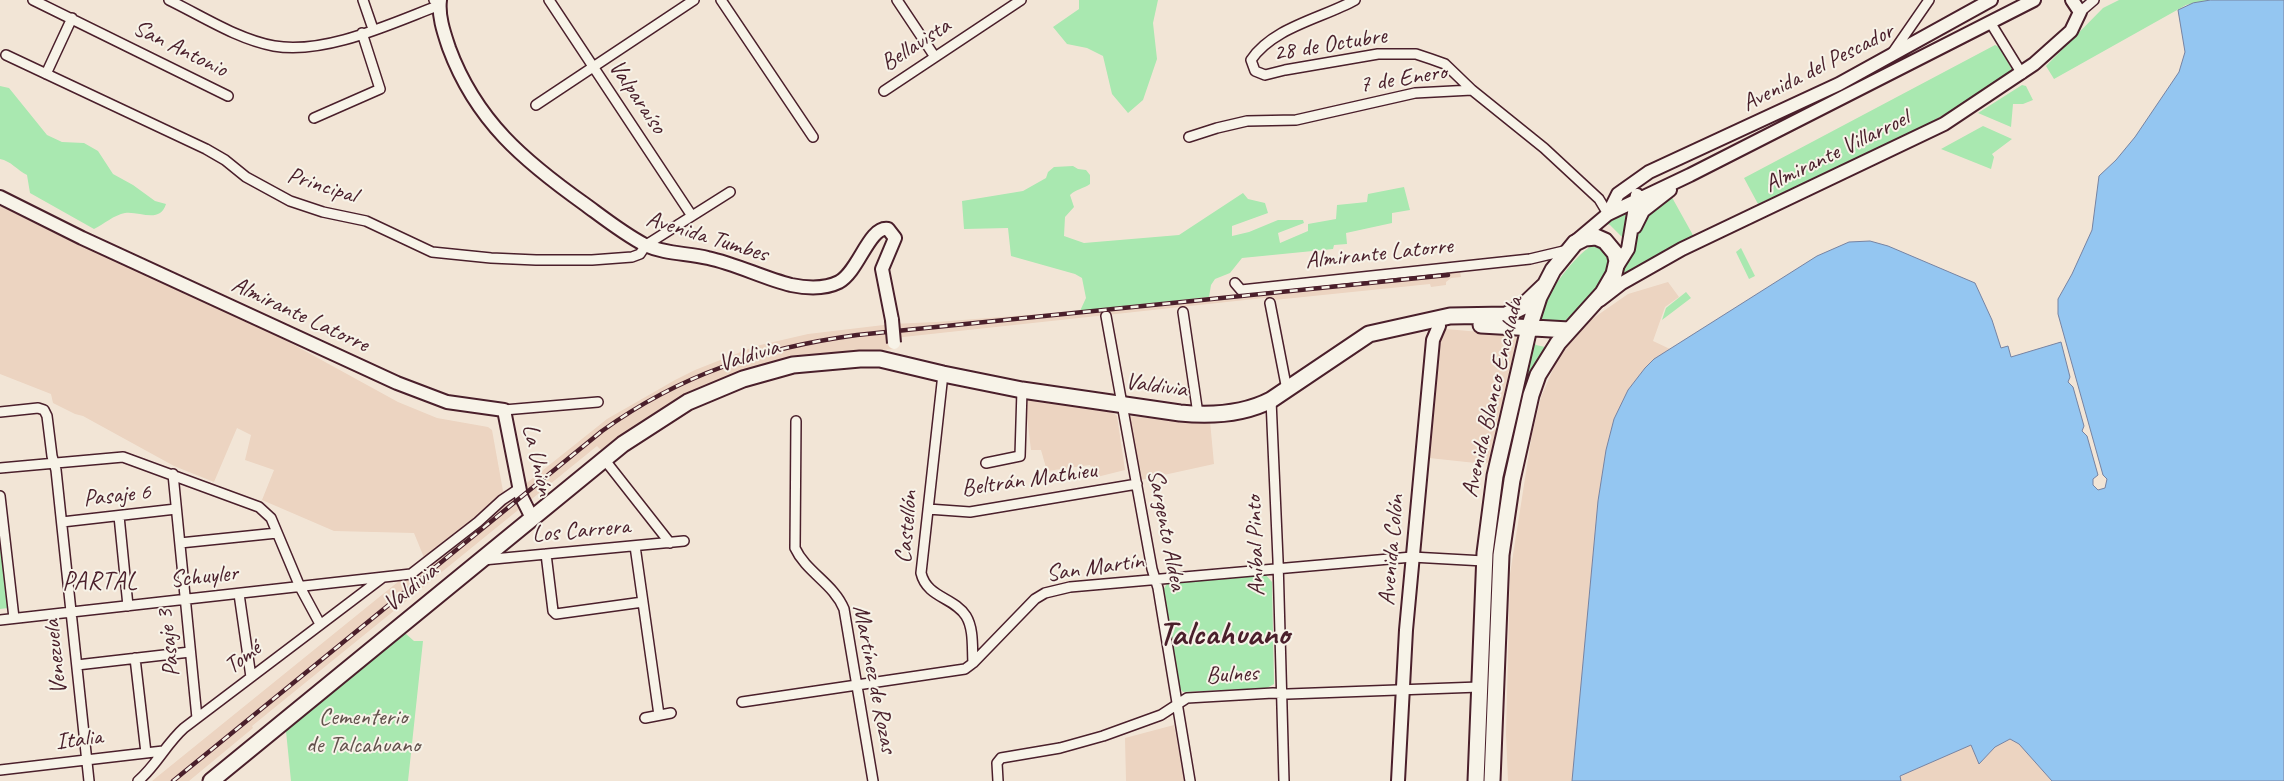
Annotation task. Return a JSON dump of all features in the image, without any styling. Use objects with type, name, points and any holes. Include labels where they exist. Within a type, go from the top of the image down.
[{"type":"main road","name":"Avenida del Pescador","points":[[1662,168],[1839,84],[1991,0]]},
{"type":"main road","points":[[1635,201],[1690,175],[2034,0]]},
{"type":"main road","points":[[2072,0],[2080,12]]},
{"type":"main road","name":"Avenida Tumbes","points":[[438,2],[442,24],[454,62],[467,89],[488,121],[521,154],[561,187],[646,245],[665,251],[708,258],[791,285],[818,287],[834,284],[848,275],[858,263],[873,235],[885,229],[891,232],[895,238],[882,269],[892,320],[895,363]]},
{"type":"main road","name":"Almirante Villarroel","points":[[1592,306],[1622,283],[1682,249],[1944,124],[2022,74],[2071,31],[2080,12]]},
{"type":"main road","points":[[1635,201],[1643,184],[1662,168]]},
{"type":"main road","points":[[1608,214],[1613,202],[1626,187],[1649,172],[1662,168]]},
{"type":"main road","points":[[1628,249],[1643,212],[1690,175]]},
{"type":"main road","name":"Almirante Latorre","points":[[0,196],[82,238],[397,383],[447,402],[504,410]]},
{"type":"main road","name":"Avenida Blanco Encalada","points":[[1476,781],[1484,561],[1495,476],[1529,328],[1544,286],[1571,246],[1608,214],[1635,201]]},
{"type":"main road","name":"Avenida Blanco Encalada","points":[[1492,781],[1500,574],[1504,524],[1519,444],[1531,395],[1543,365],[1569,330],[1608,286],[1616,268],[1628,249],[1635,201]]},
{"type":"main road","points":[[1571,246],[1591,237],[1605,241],[1616,257],[1616,268]]},
{"type":"main road","name":"Valdivia","points":[[211,781],[636,434],[688,402],[755,375],[792,365],[875,358],[1022,390],[1122,404],[1198,414],[1247,409],[1271,400],[1362,338],[1377,331],[1506,315],[1522,307],[1544,286]]},
{"type":"main road","name":"Valdivia","points":[[1442,322],[1569,330]]},
{"type":"main road","name":"Avenida Colón","points":[[1398,781],[1402,689],[1412,557],[1432,345],[1442,322]]},
{"type":"main road","name":"La Unión","points":[[504,410],[520,488],[526,509],[532,518]]},
{"type":"main road","points":[[1484,561],[1500,574]]},
{"type":"main road","points":[[1479,687],[1489,684],[1496,678]]},
{"type":"street","name":"San Antonio","points":[[33,0],[228,96]]},
{"type":"street","points":[[169,0],[239,34],[274,46],[315,46],[373,30],[438,2]]},
{"type":"street","points":[[363,0],[373,30]]},
{"type":"street","name":"Valparaíso","points":[[549,0],[692,216]]},
{"type":"street","points":[[536,105],[694,0]]},
{"type":"street","points":[[721,0],[813,137]]},
{"type":"street","points":[[897,0],[934,57]]},
{"type":"street","name":"Bellavista","points":[[884,91],[1021,0]]},
{"type":"street","name":"28 de Octubre","points":[[1355,0],[1304,22],[1257,51],[1251,60],[1255,71],[1265,76],[1285,70],[1378,54],[1416,54],[1445,64],[1472,90]]},
{"type":"street","points":[[1890,57],[1929,0]]},
{"type":"street","points":[[2080,12],[2094,0]]},
{"type":"street","points":[[46,74],[72,18]]},
{"type":"street","points":[[1990,22],[2022,74]]},
{"type":"street","points":[[314,118],[380,89],[362,33]]},
{"type":"street","name":"Principal","points":[[6,55],[212,152],[246,176],[290,201],[323,212],[366,221],[432,252],[491,258],[592,260],[632,257],[640,254],[646,245]]},
{"type":"street","name":"7 de Enero","points":[[1189,137],[1247,121],[1296,120],[1415,93],[1472,90],[1544,148],[1599,199],[1608,214]]},
{"type":"street","points":[[646,245],[730,192]]},
{"type":"street","name":"Almirante Latorre","points":[[1235,283],[1241,290],[1530,258],[1571,246]]},
{"type":"street","name":"Almirante Latorre","points":[[1530,258],[1556,266]]},
{"type":"street","points":[[1270,303],[1287,390]]},
{"type":"street","points":[[1183,312],[1198,414]]},
{"type":"street","name":"Sargento Aldea","points":[[1106,316],[1156,579],[1190,781]]},
{"type":"street","name":"Castellón","points":[[943,374],[921,569],[922,577],[930,590],[958,608],[966,617],[970,626],[973,663]]},
{"type":"street","points":[[986,463],[1020,456],[1022,390]]},
{"type":"street","name":"Aníbal Pinto","points":[[1271,400],[1284,781]]},
{"type":"street","name":"Almirante Latorre","points":[[504,410],[598,402]]},
{"type":"street","name":"Venezuela","points":[[0,412],[38,408],[44,410],[47,416],[62,522],[89,781]]},
{"type":"street","name":"Martínez de Rozas","points":[[796,421],[795,548],[800,557],[841,602],[858,685],[873,781]]},
{"type":"street","points":[[0,468],[123,457],[263,509],[271,518],[300,587],[320,624]]},
{"type":"street","points":[[604,459],[670,543]]},
{"type":"street","name":"Pasaje 3","points":[[173,474],[197,718]]},
{"type":"street","name":"Beltrán Mathieu","points":[[928,509],[970,512],[1137,484]]},
{"type":"street","name":"Schuyler","points":[[0,620],[411,574],[478,522],[502,500],[520,488]]},
{"type":"street","points":[[0,496],[14,618]]},
{"type":"street","name":"Pasaje 6","points":[[62,522],[176,509]]},
{"type":"street","points":[[118,516],[128,606]]},
{"type":"street","points":[[180,543],[277,533]]},
{"type":"street","name":"Los Carrera","points":[[481,560],[684,542]]},
{"type":"street","points":[[636,546],[659,715]]},
{"type":"street","points":[[546,554],[556,614],[643,602]]},
{"type":"street","name":"San Martín","points":[[742,702],[962,669],[973,663],[1040,595],[1078,586],[1412,557],[1484,561]]},
{"type":"street","name":"Tomé","points":[[138,781],[146,774],[176,735],[382,577]]},
{"type":"street","points":[[239,594],[251,677]]},
{"type":"street","points":[[77,665],[190,652]]},
{"type":"street","points":[[135,658],[146,753]]},
{"type":"street","name":"Bulnes","points":[[998,781],[999,760],[1004,757],[1060,748],[1095,739],[1161,715],[1187,698],[1479,687]]},
{"type":"street","points":[[645,718],[671,713]]},
{"type":"street","name":"Italia","points":[[0,770],[163,751]]},
{"type":"shaded area","points":[[0,198],[234,312],[398,402],[437,418],[488,427],[492,430],[503,491],[523,486],[607,419],[675,380],[756,346],[808,334],[892,324],[1080,311],[1460,270],[1461,277],[1451,278],[1446,282],[1446,285],[1431,287],[1430,284],[1274,300],[1273,297],[894,338],[894,349],[825,355],[825,353],[820,353],[820,356],[797,358],[751,369],[673,403],[644,421],[603,452],[597,446],[252,726],[253,728],[189,781],[152,781],[425,560],[414,533],[334,531],[262,500],[274,470],[245,460],[251,435],[237,428],[214,482],[174,466],[83,416],[53,403],[51,394],[0,374]]},
{"type":"shaded area","points":[[1668,282],[1679,297],[1665,307],[1653,341],[1670,349],[1645,368],[1628,390],[1614,419],[1606,450],[1598,501],[1572,781],[1508,781],[1506,734],[1510,574],[1532,434],[1541,397],[1557,360],[1572,339],[1592,319],[1628,294]]},
{"type":"shaded area","points":[[1446,329],[1514,335],[1518,339],[1491,461],[1485,464],[1429,458],[1441,334]]},
{"type":"shaded area","points":[[1029,398],[1112,412],[1117,416],[1125,470],[1097,477],[1090,465],[1047,471],[1041,450],[1031,450],[1025,401]]},
{"type":"shaded area","points":[[1129,416],[1190,422],[1210,421],[1214,464],[1141,480]]},
{"type":"shaded area","points":[[1174,725],[1185,781],[1126,781],[1125,738]]},
{"type":"shaded area","points":[[2010,739],[2019,744],[2052,781],[1901,781],[1899,776],[1971,745],[1979,763],[1995,747]]},
{"type":"green space","points":[[1079,0],[1158,0],[1153,23],[1157,59],[1143,100],[1128,113],[1112,94],[1103,56],[1087,48],[1067,44],[1053,27],[1079,9]]},
{"type":"green space","points":[[2119,0],[2211,0],[2186,5],[2054,79],[2046,66],[2103,8]]},
{"type":"green space","points":[[1995,45],[1999,47],[2013,71],[1952,110],[1889,144],[1758,204],[1744,178]]},
{"type":"green space","points":[[2022,85],[2026,86],[2033,100],[2023,104],[2013,104],[2011,127],[1978,113]]},
{"type":"green space","points":[[0,86],[9,88],[47,135],[62,142],[84,143],[98,151],[113,174],[133,185],[155,201],[166,204],[163,210],[159,214],[154,215],[121,214],[94,229],[30,193],[27,175],[0,159]]},
{"type":"green space","points":[[1983,126],[2012,139],[1992,154],[1994,157],[1991,169],[1941,149]]},
{"type":"green space","points":[[1073,166],[1086,170],[1090,175],[1090,184],[1070,195],[1074,207],[1065,217],[1064,236],[1084,243],[1179,235],[1243,193],[1248,199],[1265,203],[1268,213],[1232,226],[1232,236],[1249,232],[1278,220],[1303,220],[1304,223],[1278,233],[1280,243],[1308,231],[1308,224],[1336,219],[1337,205],[1367,202],[1368,194],[1404,187],[1410,210],[1392,213],[1392,223],[1346,233],[1347,244],[1334,245],[1333,249],[1242,258],[1230,273],[1215,279],[1211,285],[1209,297],[1080,311],[1086,298],[1082,278],[1075,274],[1011,256],[1008,228],[964,229],[962,201],[1023,191],[1046,178],[1048,172],[1054,167]]},
{"type":"green space","points":[[1669,192],[1694,237],[1668,249],[1620,276],[1640,224]]},
{"type":"green space","points":[[1625,211],[1628,219],[1623,238],[1610,225],[1603,222]]},
{"type":"green space","points":[[1596,244],[1603,245],[1613,262],[1598,288],[1562,324],[1541,322],[1541,314],[1545,303],[1560,278],[1580,255]]},
{"type":"green space","points":[[1741,248],[1755,276],[1749,279],[1736,252]]},
{"type":"green space","points":[[1686,292],[1691,298],[1662,320],[1666,308]]},
{"type":"green space","points":[[1533,340],[1536,345],[1545,347],[1524,390],[1521,390]]},
{"type":"green space","points":[[0,545],[8,608],[0,609]]},
{"type":"green space","points":[[1264,573],[1272,582],[1274,684],[1267,688],[1183,692],[1178,686],[1163,590],[1168,582]]},
{"type":"green space","name":"Cementerio de Talcahuano","points":[[405,633],[414,641],[423,641],[408,781],[291,781],[286,731]]},
{"type":"water","points":[[2211,0],[2284,0],[2284,781],[2052,781],[2019,744],[2010,739],[1995,747],[1979,764],[1971,745],[1900,776],[1901,781],[1572,781],[1598,501],[1606,450],[1614,419],[1628,390],[1654,359],[1817,256],[1849,242],[1870,241],[1888,246],[1975,283],[1992,320],[2001,348],[2008,346],[2011,357],[2061,342],[2070,377],[2068,382],[2073,387],[2084,426],[2082,431],[2087,436],[2098,475],[2093,479],[2093,485],[2098,490],[2105,488],[2107,479],[2103,475],[2058,314],[2058,299],[2072,274],[2092,230],[2099,176],[2116,160],[2135,137],[2179,72],[2185,52],[2178,10],[2193,3]]},
{"type":"railway","points":[[173,781],[602,431],[662,394],[724,366],[788,347],[857,335],[1448,275]]},
{"type":"district","name":"PARTAL","points":[[100,582]]},
{"type":"district","name":"Talcahuano","points":[[1224,635]]}]
